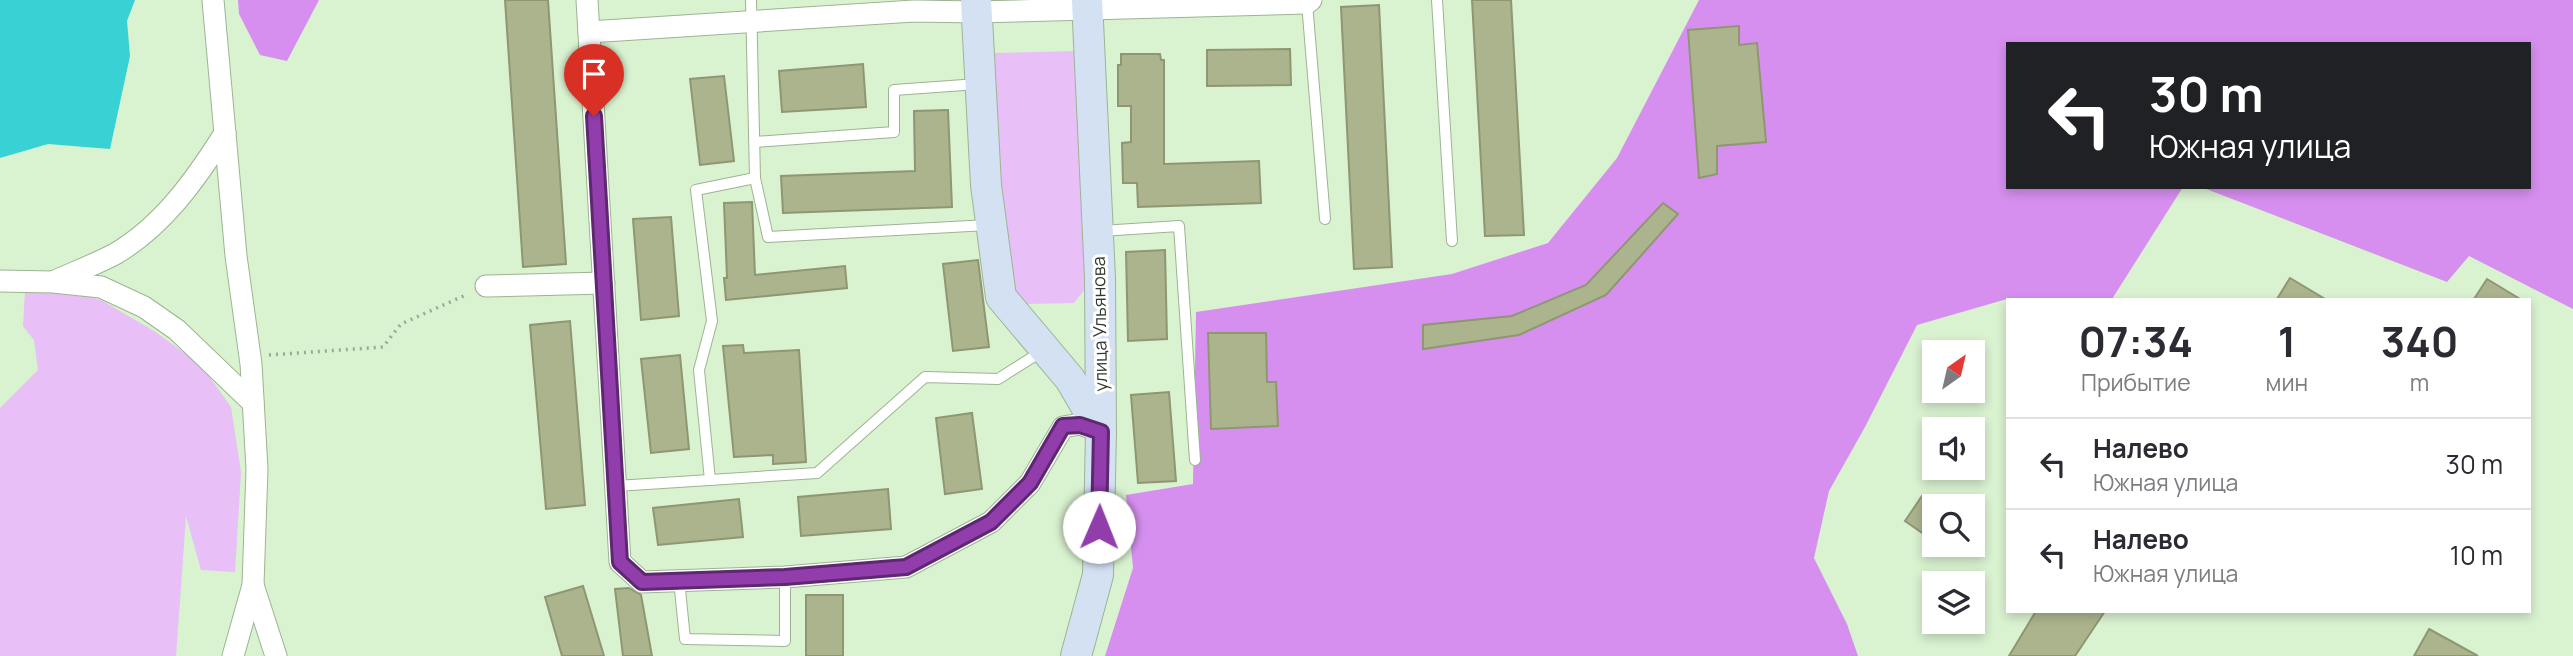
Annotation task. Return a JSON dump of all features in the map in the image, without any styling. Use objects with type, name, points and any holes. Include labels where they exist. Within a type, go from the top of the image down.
[{"type":"street","points":[[213,0],[236,256],[249,356],[257,469],[253,584],[233,656]]},
{"type":"street","points":[[587,0],[620,562],[642,582],[785,577],[906,567],[991,522],[1030,483],[1063,426],[1080,425],[1101,432],[1098,575],[1076,656]]},
{"type":"street","points":[[589,32],[976,6],[1309,1]]},
{"type":"street","name":"улица Ульянова","points":[[1087,4],[1098,231],[1101,432]]},
{"type":"street","name":"улица Ульянова","points":[[976,6],[986,185],[1001,297],[1070,379],[1101,432]]},
{"type":"street","points":[[53,282],[114,254],[140,238],[170,209],[203,168],[225,133]]},
{"type":"street","points":[[0,281],[101,286],[144,307],[177,330],[253,403]]},
{"type":"street","points":[[486,286],[604,283]]},
{"type":"street","points":[[253,584],[276,656]]},
{"type":"lane","points":[[751,0],[755,178],[768,237],[991,225]]},
{"type":"lane","points":[[1437,0],[1452,241]]},
{"type":"lane","points":[[1309,1],[1325,219]]},
{"type":"lane","points":[[755,142],[894,132],[894,90],[981,84]]},
{"type":"lane","points":[[710,480],[699,370],[712,321],[696,190],[755,178]]},
{"type":"lane","points":[[1098,231],[1179,226],[1195,460]]},
{"type":"lane","points":[[615,486],[817,473],[925,377],[998,379],[1045,349]]},
{"type":"lane","points":[[679,580],[685,639],[785,641],[785,577]]},
{"type":"path","points":[[249,356],[383,347],[401,324],[486,286]]},
{"type":"shaded area","points":[[238,0],[319,0],[287,61],[260,55],[239,14]]},
{"type":"shaded area","points":[[1699,0],[2573,0],[2573,309],[2469,256],[2447,282],[2206,189],[2531,189],[2531,42],[2006,42],[2006,189],[2182,189],[2113,298],[2006,298],[1917,325],[1829,491],[1814,558],[1847,624],[1858,656],[1105,656],[1133,568],[1126,495],[1193,484],[1196,312],[1452,274],[1548,243],[1617,158]],"holes":[[[1739,27],[1739,45],[1757,44],[1766,142],[1717,146],[1717,174],[1699,177],[1688,31]],[[1677,215],[1606,295],[1519,335],[1423,349],[1423,325],[1512,316],[1586,285]],[[1208,333],[1266,333],[1266,362],[1209,362]],[[1276,382],[1278,425],[1211,429],[1209,385]]]},
{"type":"shaded area","points":[[1077,51],[1089,284],[1074,303],[1027,304],[1007,280],[994,53]]},
{"type":"shaded area","points":[[25,292],[75,293],[101,300],[154,331],[201,365],[231,407],[241,472],[235,572],[201,570],[186,516],[176,656],[0,656],[0,408],[38,370],[34,340],[23,326]]},
{"type":"water","points":[[0,0],[135,0],[127,21],[130,56],[110,149],[48,144],[0,158]]},
{"type":"building","points":[[505,0],[548,0],[566,264],[523,267]]},
{"type":"building","points":[[1472,0],[1511,0],[1524,235],[1485,236]]},
{"type":"building","points":[[1379,5],[1392,267],[1354,269],[1341,7]]},
{"type":"building","points":[[1739,26],[1739,45],[1757,43],[1766,142],[1717,146],[1717,174],[1699,178],[1688,30]]},
{"type":"building","points":[[1290,49],[1291,85],[1207,86],[1207,50]]},
{"type":"building","points":[[1121,54],[1160,54],[1161,60],[1164,60],[1164,164],[1259,161],[1261,203],[1138,207],[1137,183],[1123,183],[1122,143],[1131,142],[1131,106],[1118,106],[1118,65],[1121,65]]},
{"type":"building","points":[[863,64],[866,107],[782,112],[779,71]]},
{"type":"building","points":[[724,76],[734,161],[700,165],[690,79]]},
{"type":"building","points":[[948,110],[952,207],[783,213],[781,176],[915,171],[914,111]]},
{"type":"building","points":[[752,202],[755,275],[845,266],[847,288],[726,300],[724,203]]},
{"type":"building","points":[[1663,203],[1678,214],[1606,295],[1519,335],[1423,349],[1423,325],[1512,316],[1586,285]]},
{"type":"building","points":[[671,217],[679,316],[641,320],[633,219]]},
{"type":"building","points":[[1165,250],[1167,339],[1128,341],[1126,252]]},
{"type":"building","points":[[978,260],[989,347],[953,351],[943,264]]},
{"type":"building","points":[[2290,278],[2323,298],[2278,298]]},
{"type":"building","points":[[2487,279],[2518,298],[2475,298]]},
{"type":"building","points":[[570,321],[585,505],[546,509],[530,325]]},
{"type":"building","points":[[1208,333],[1266,333],[1267,382],[1276,382],[1278,426],[1211,429]]},
{"type":"building","points":[[743,345],[744,353],[799,350],[806,462],[773,464],[773,455],[734,457],[723,346]]},
{"type":"building","points":[[680,355],[689,449],[651,453],[641,359]]},
{"type":"building","points":[[1169,392],[1176,481],[1138,483],[1131,395]]},
{"type":"building","points":[[972,413],[982,489],[945,494],[936,418]]},
{"type":"building","points":[[888,489],[891,529],[801,536],[798,497]]},
{"type":"building","points":[[1922,496],[1922,533],[1905,521]]},
{"type":"building","points":[[739,499],[743,537],[658,545],[653,508]]},
{"type":"building","points":[[583,586],[604,656],[562,656],[545,597]]},
{"type":"building","points":[[629,588],[641,595],[652,656],[623,656],[615,589]]},
{"type":"building","points":[[806,595],[843,595],[843,656],[806,656]]},
{"type":"building","points":[[2035,613],[2104,613],[2075,656],[2009,656]]},
{"type":"building","points":[[2429,629],[2478,656],[2414,656]]},
{"type":"route","points":[[594,116],[620,562],[642,582],[785,577],[906,567],[991,522],[1030,483],[1063,426],[1080,425],[1101,432],[1099,527]]}]
